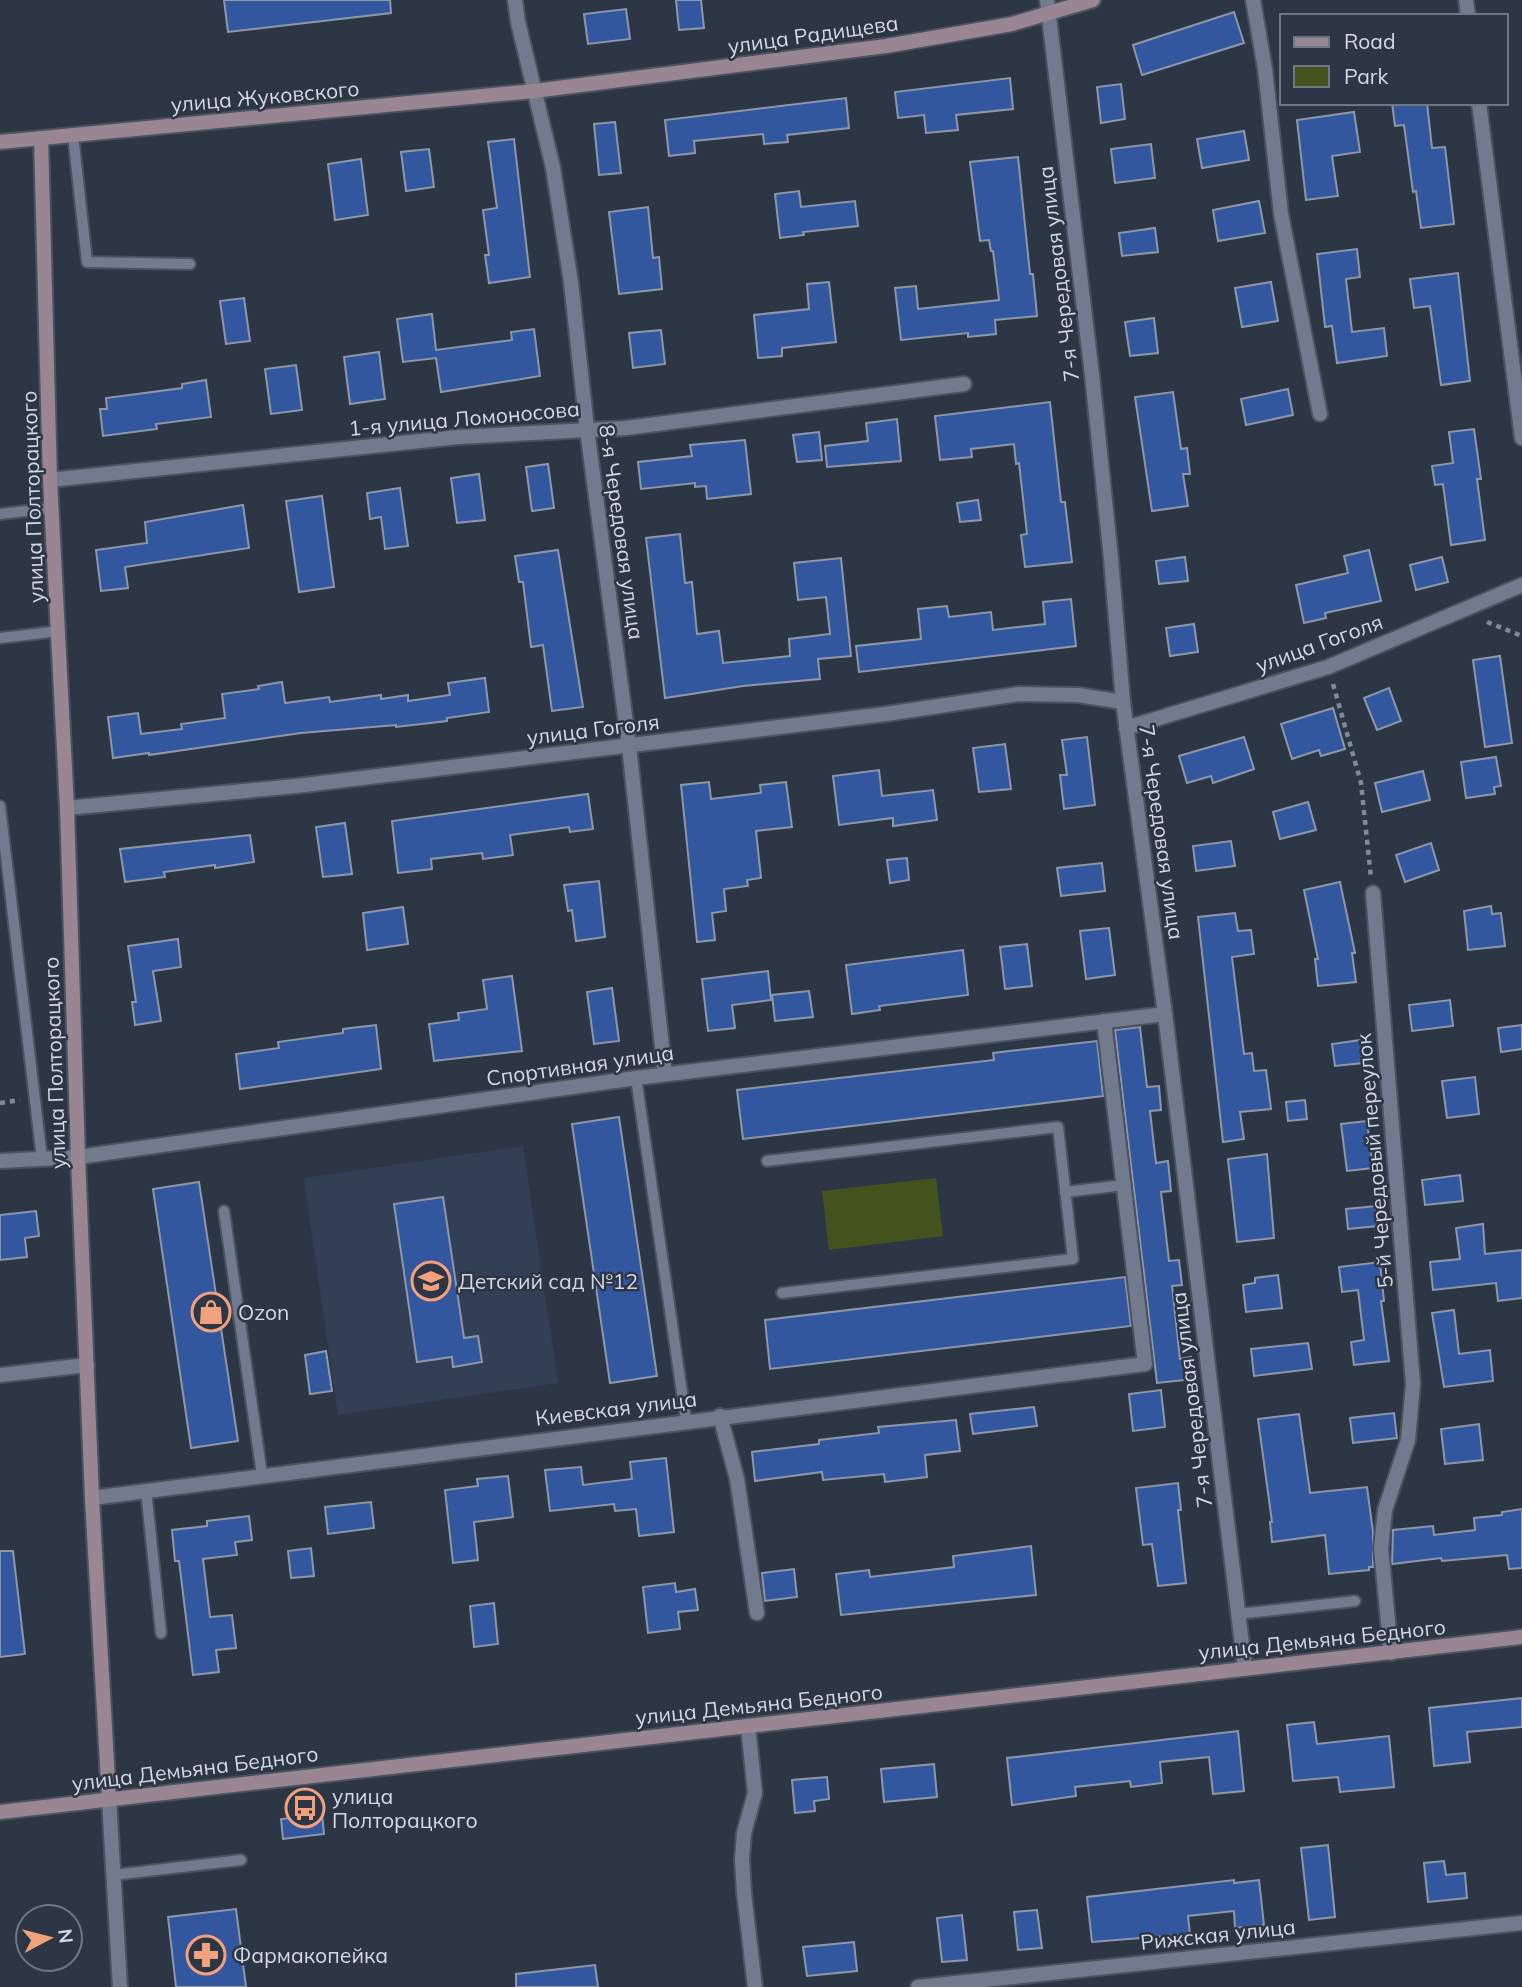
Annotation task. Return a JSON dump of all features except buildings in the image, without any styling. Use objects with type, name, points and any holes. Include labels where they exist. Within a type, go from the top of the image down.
[{"type":"street","name":"8-я Чередовая улица","points":[[514,0],[553,167],[571,282],[587,429],[629,746],[665,1074]]},
{"type":"street","name":"улица Радищева","points":[[534,91],[886,46],[1012,24],[1048,7],[1093,0]]},
{"type":"street","points":[[1253,0],[1265,69],[1281,214],[1320,414]]},
{"type":"street","name":"7-я Чередовая улица","points":[[1048,7],[1094,401],[1126,728],[1165,1014],[1245,1669]]},
{"type":"street","name":"улица Жуковского","points":[[0,142],[534,91]]},
{"type":"street","points":[[1479,105],[1522,438]]},
{"type":"street","name":"улица Полторацкого","points":[[41,138],[52,508],[67,808],[92,1498],[120,1987]]},
{"type":"street","name":"1-я улица Ломоносова","points":[[51,480],[458,437],[626,428],[964,384]]},
{"type":"street","name":"улица Гоголя","points":[[1126,728],[1328,667],[1522,585]]},
{"type":"street","name":"улица Гоголя","points":[[67,808],[296,786],[886,714],[1019,694],[1078,695],[1123,702]]},
{"type":"street","name":"5-й Чередовый переулок","points":[[1373,893],[1413,1384],[1408,1440],[1385,1510],[1381,1548],[1391,1653]]},
{"type":"street","name":"Спортивная улица","points":[[0,1161],[78,1157],[665,1074],[1165,1014]]},
{"type":"street","points":[[1104,1021],[1124,1185]]},
{"type":"street","name":"Киевская улица","points":[[92,1498],[686,1420],[1145,1364],[1124,1185]]},
{"type":"street","points":[[0,1375],[87,1365]]},
{"type":"street","points":[[720,1416],[737,1479],[757,1613]]},
{"type":"street","name":"улица Демьяна Бедного","points":[[0,1812],[1522,1637]]},
{"type":"street","points":[[748,1726],[755,1793],[744,1833],[742,1859],[755,1987]]},
{"type":"street","name":"Рижская улица","points":[[918,1987],[1522,1923]]},
{"type":"lane","points":[[73,135],[87,262],[190,264]]},
{"type":"lane","points":[[0,514],[52,508]]},
{"type":"lane","points":[[0,638],[59,631]]},
{"type":"lane","points":[[0,806],[42,1159]]},
{"type":"lane","points":[[636,1078],[686,1420]]},
{"type":"lane","points":[[767,1161],[1058,1127],[1066,1192],[1073,1259],[782,1293]]},
{"type":"lane","points":[[1066,1192],[1124,1185]]},
{"type":"lane","points":[[224,1210],[262,1475]]},
{"type":"lane","points":[[146,1490],[161,1633]]},
{"type":"lane","points":[[1238,1614],[1355,1601]]},
{"type":"lane","points":[[113,1875],[241,1860]]},
{"type":"path","points":[[1328,667],[1361,783],[1373,893]]},
{"type":"shaded area","name":"Детский сад №12","points":[[523,1146],[558,1383],[338,1415],[304,1178]]},
{"type":"green space","points":[[936,1178],[943,1236],[829,1250],[822,1191]]},
{"type":"place","name":"Детский сад №12","points":[[431,1281]]},
{"type":"place","name":"Ozon","points":[[211,1312]]},
{"type":"place","name":"улица Полторацкого","points":[[305,1808]]},
{"type":"place","name":"Фармакопейка","points":[[206,1955]]}]
